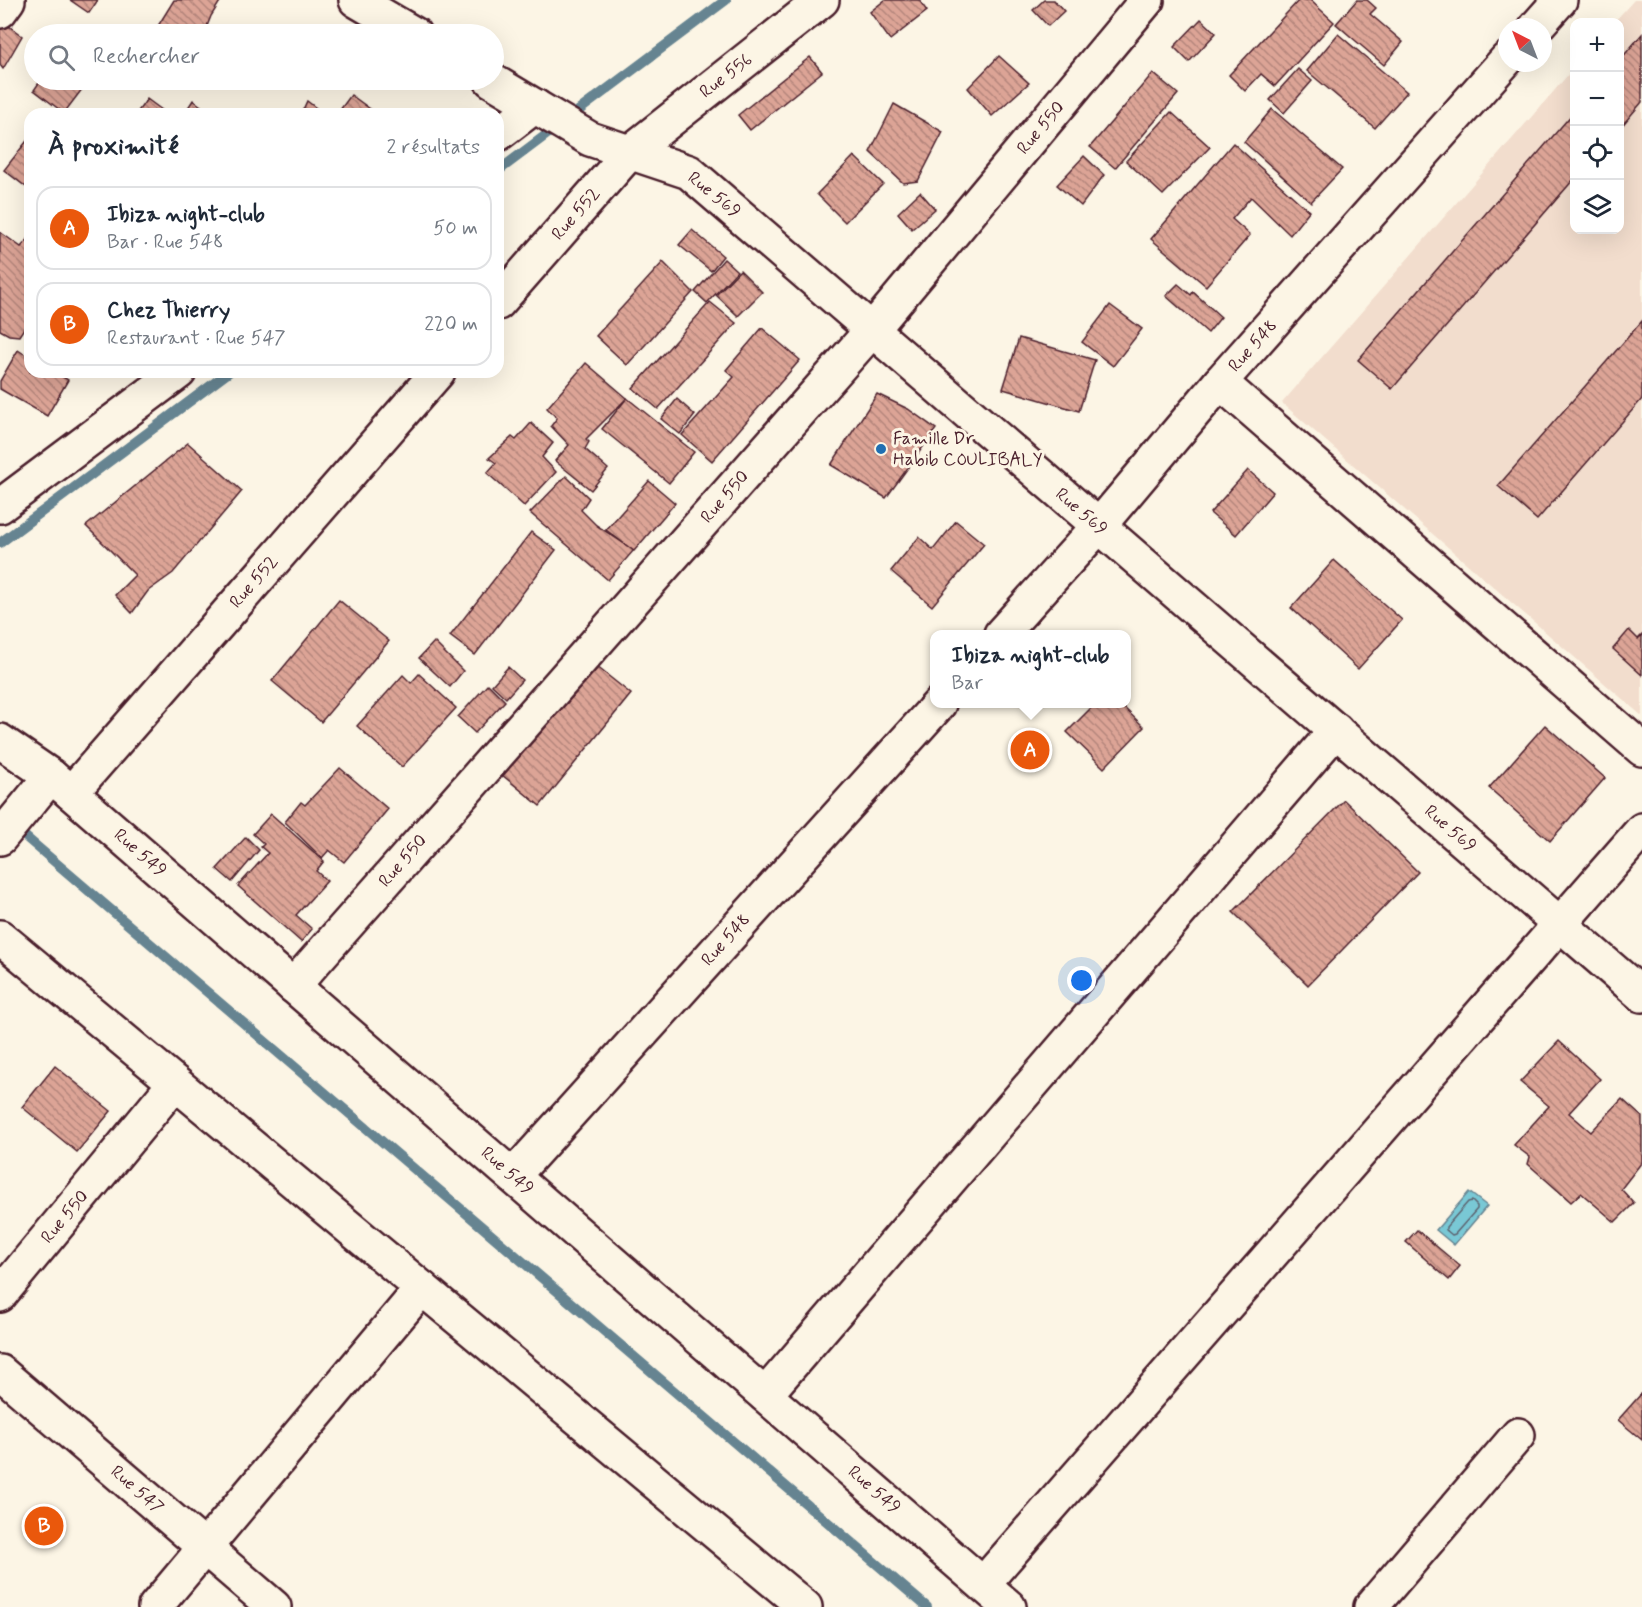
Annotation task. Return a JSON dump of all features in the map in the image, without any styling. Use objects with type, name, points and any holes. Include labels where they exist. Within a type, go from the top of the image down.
[{"type":"street","points":[[0,11],[8,0]]},
{"type":"street","points":[[356,0],[397,24]]},
{"type":"street","name":"Rue 556","points":[[630,152],[822,0]]},
{"type":"street","name":"Rue 550","points":[[293,986],[872,330],[1147,0]]},
{"type":"street","points":[[1544,18],[1560,0]]},
{"type":"street","name":"Rue 548","points":[[1005,630],[1098,527],[1220,382],[1498,69]]},
{"type":"street","name":"Rue 569","points":[[504,88],[590,139],[689,172],[1642,995]]},
{"type":"street","points":[[504,129],[535,106]]},
{"type":"street","name":"Rue 552","points":[[504,296],[630,152]]},
{"type":"street","points":[[0,506],[171,378]]},
{"type":"street","name":"Rue 552","points":[[0,838],[61,784],[433,378]]},
{"type":"street","points":[[1220,382],[1642,749]]},
{"type":"street","name":"Rue 548","points":[[513,1176],[935,708]]},
{"type":"street","points":[[765,1395],[1336,730]]},
{"type":"street","name":"Rue 549","points":[[0,741],[61,784],[1009,1607]]},
{"type":"street","points":[[982,1584],[1642,830]]},
{"type":"street","points":[[0,937],[805,1607]]},
{"type":"street","name":"Rue 550","points":[[0,1295],[175,1083]]},
{"type":"street","points":[[155,1607],[422,1288]]},
{"type":"street","name":"Rue 547","points":[[0,1372],[274,1607]]},
{"type":"street","points":[[1371,1607],[1518,1436]]},
{"type":"shaded area","points":[[1634,0],[1642,0],[1642,716],[1282,403],[1570,73],[1570,234],[1624,234],[1624,18],[1618,18]]},
{"type":"water","points":[[1469,1192],[1487,1206],[1454,1245],[1436,1230]]},
{"type":"building","points":[[70,0],[98,0],[89,13]]},
{"type":"building","points":[[174,0],[221,0],[208,24],[159,24]]},
{"type":"building","points":[[885,0],[919,0],[927,11],[890,40],[870,12]]},
{"type":"building","points":[[1044,0],[1054,0],[1064,11],[1048,26],[1033,10]]},
{"type":"building","points":[[1299,0],[1310,0],[1334,22],[1275,86],[1261,74],[1245,91],[1229,75]]},
{"type":"building","points":[[1357,0],[1367,0],[1376,8],[1370,14],[1403,42],[1384,65],[1336,24]]},
{"type":"building","points":[[1201,19],[1216,33],[1189,62],[1174,47]]},
{"type":"building","points":[[5,23],[22,36],[3,69],[0,65],[0,29]]},
{"type":"building","points":[[1338,34],[1407,92],[1375,128],[1307,71]]},
{"type":"building","points":[[1642,34],[1642,102],[1624,123],[1624,72],[1624,55]]},
{"type":"building","points":[[999,56],[1029,83],[992,116],[968,88]]},
{"type":"building","points":[[810,57],[822,72],[750,130],[738,115]]},
{"type":"building","points":[[1298,69],[1312,81],[1284,113],[1270,100]]},
{"type":"building","points":[[1153,73],[1178,94],[1115,168],[1090,147]]},
{"type":"building","points":[[34,90],[81,90],[68,108],[57,108]]},
{"type":"building","points":[[351,95],[369,108],[341,108]]},
{"type":"building","points":[[147,99],[159,108],[140,108]]},
{"type":"building","points":[[193,100],[204,108],[188,108]]},
{"type":"building","points":[[307,101],[316,108],[304,108]]},
{"type":"building","points":[[894,104],[943,132],[918,181],[903,183],[870,152]]},
{"type":"building","points":[[1272,109],[1342,169],[1311,202],[1244,142]]},
{"type":"building","points":[[1171,112],[1210,147],[1163,195],[1126,161]]},
{"type":"building","points":[[1570,117],[1570,184],[1392,389],[1358,360]]},
{"type":"building","points":[[1233,143],[1309,211],[1290,235],[1251,197],[1232,219],[1250,235],[1206,286],[1151,239]]},
{"type":"building","points":[[24,145],[24,185],[4,170]]},
{"type":"building","points":[[854,156],[883,184],[845,222],[817,194]]},
{"type":"building","points":[[1084,156],[1104,175],[1081,206],[1057,185]]},
{"type":"building","points":[[920,192],[935,209],[912,229],[898,213]]},
{"type":"building","points":[[692,230],[723,256],[711,271],[679,245]]},
{"type":"building","points":[[0,232],[21,247],[24,244],[24,328],[19,336],[9,335],[0,330]]},
{"type":"building","points":[[724,259],[737,271],[707,303],[695,292]]},
{"type":"building","points":[[663,262],[693,292],[627,365],[596,336]]},
{"type":"building","points":[[740,270],[762,292],[738,316],[716,295]]},
{"type":"building","points":[[1178,284],[1191,295],[1193,292],[1221,317],[1208,333],[1166,296]]},
{"type":"building","points":[[710,302],[736,323],[658,409],[633,388]]},
{"type":"building","points":[[1110,305],[1142,329],[1113,366],[1082,342]]},
{"type":"building","points":[[1642,321],[1642,399],[1537,520],[1498,486]]},
{"type":"building","points":[[762,328],[800,360],[712,461],[682,435],[734,377],[726,370]]},
{"type":"building","points":[[1019,338],[1095,360],[1079,411],[1003,389]]},
{"type":"building","points":[[18,350],[24,354],[24,378],[65,378],[68,380],[47,416],[0,389],[0,381]]},
{"type":"building","points":[[586,363],[627,398],[586,439],[589,442],[585,449],[608,469],[591,490],[555,461],[569,445],[551,426],[557,418],[547,408]]},
{"type":"building","name":"Famille Dr Habib COULIBALY","points":[[877,394],[908,409],[936,429],[886,498],[831,465]]},
{"type":"building","points":[[627,398],[694,452],[669,483],[602,429]]},
{"type":"building","points":[[677,399],[695,415],[680,434],[661,419]]},
{"type":"building","points":[[531,423],[553,443],[542,457],[556,472],[524,506],[487,473],[496,463],[489,458],[512,437],[516,440]]},
{"type":"building","points":[[188,443],[242,491],[173,573],[148,591],[132,613],[115,595],[135,575],[86,526]]},
{"type":"building","points":[[1248,470],[1273,492],[1236,535],[1210,513]]},
{"type":"building","points":[[566,476],[589,498],[581,510],[596,525],[634,550],[608,580],[530,513]]},
{"type":"building","points":[[649,481],[675,503],[634,551],[606,530]]},
{"type":"building","points":[[956,521],[984,544],[932,606],[891,571],[919,537],[933,550]]},
{"type":"building","points":[[531,532],[556,550],[475,655],[450,636]]},
{"type":"building","points":[[1334,560],[1402,620],[1358,669],[1291,608]]},
{"type":"building","points":[[339,600],[389,641],[321,722],[272,681]]},
{"type":"building","points":[[1629,630],[1638,639],[1642,635],[1642,675],[1613,649]]},
{"type":"building","points":[[434,642],[463,671],[450,687],[419,658]]},
{"type":"building","points":[[586,658],[631,694],[540,806],[496,770]]},
{"type":"building","points":[[508,667],[522,680],[506,698],[492,685]]},
{"type":"building","points":[[419,674],[456,708],[402,767],[357,726],[403,675],[411,683]]},
{"type":"building","points":[[488,684],[505,701],[475,733],[458,717]]},
{"type":"building","points":[[1091,708],[1124,708],[1144,727],[1104,768],[1067,732]]},
{"type":"building","points":[[1545,725],[1605,778],[1550,841],[1489,788]]},
{"type":"building","points":[[340,768],[388,809],[344,862],[329,850],[322,858],[285,822],[301,802],[305,805]]},
{"type":"building","points":[[1344,800],[1418,872],[1308,985],[1233,912]]},
{"type":"building","points":[[271,814],[324,861],[316,871],[327,881],[296,915],[312,929],[301,942],[238,886],[268,853],[261,847],[264,844],[253,834]]},
{"type":"building","points":[[246,837],[259,850],[232,882],[217,869]]},
{"type":"building","points":[[1559,1041],[1600,1079],[1569,1113],[1591,1132],[1622,1099],[1642,1117],[1642,1162],[1621,1189],[1634,1203],[1615,1222],[1581,1193],[1571,1202],[1528,1164],[1530,1157],[1514,1145],[1549,1106],[1520,1082]]},
{"type":"building","points":[[55,1066],[111,1111],[77,1152],[22,1107]]},
{"type":"building","points":[[1417,1230],[1460,1266],[1449,1280],[1406,1242]]},
{"type":"building","points":[[1642,1393],[1642,1440],[1618,1420]]},
{"type":"waterway","points":[[504,166],[726,0]]},
{"type":"waterway","points":[[0,543],[221,378]]},
{"type":"waterway","points":[[14,827],[927,1607]]},
{"type":"place","name":"Famille Dr Habib COULIBALY","points":[[881,449]]},
{"type":"place","name":"Ibiza night-club","points":[[1030,750]]},
{"type":"place","name":"Chez Thierry","points":[[44,1526]]}]
